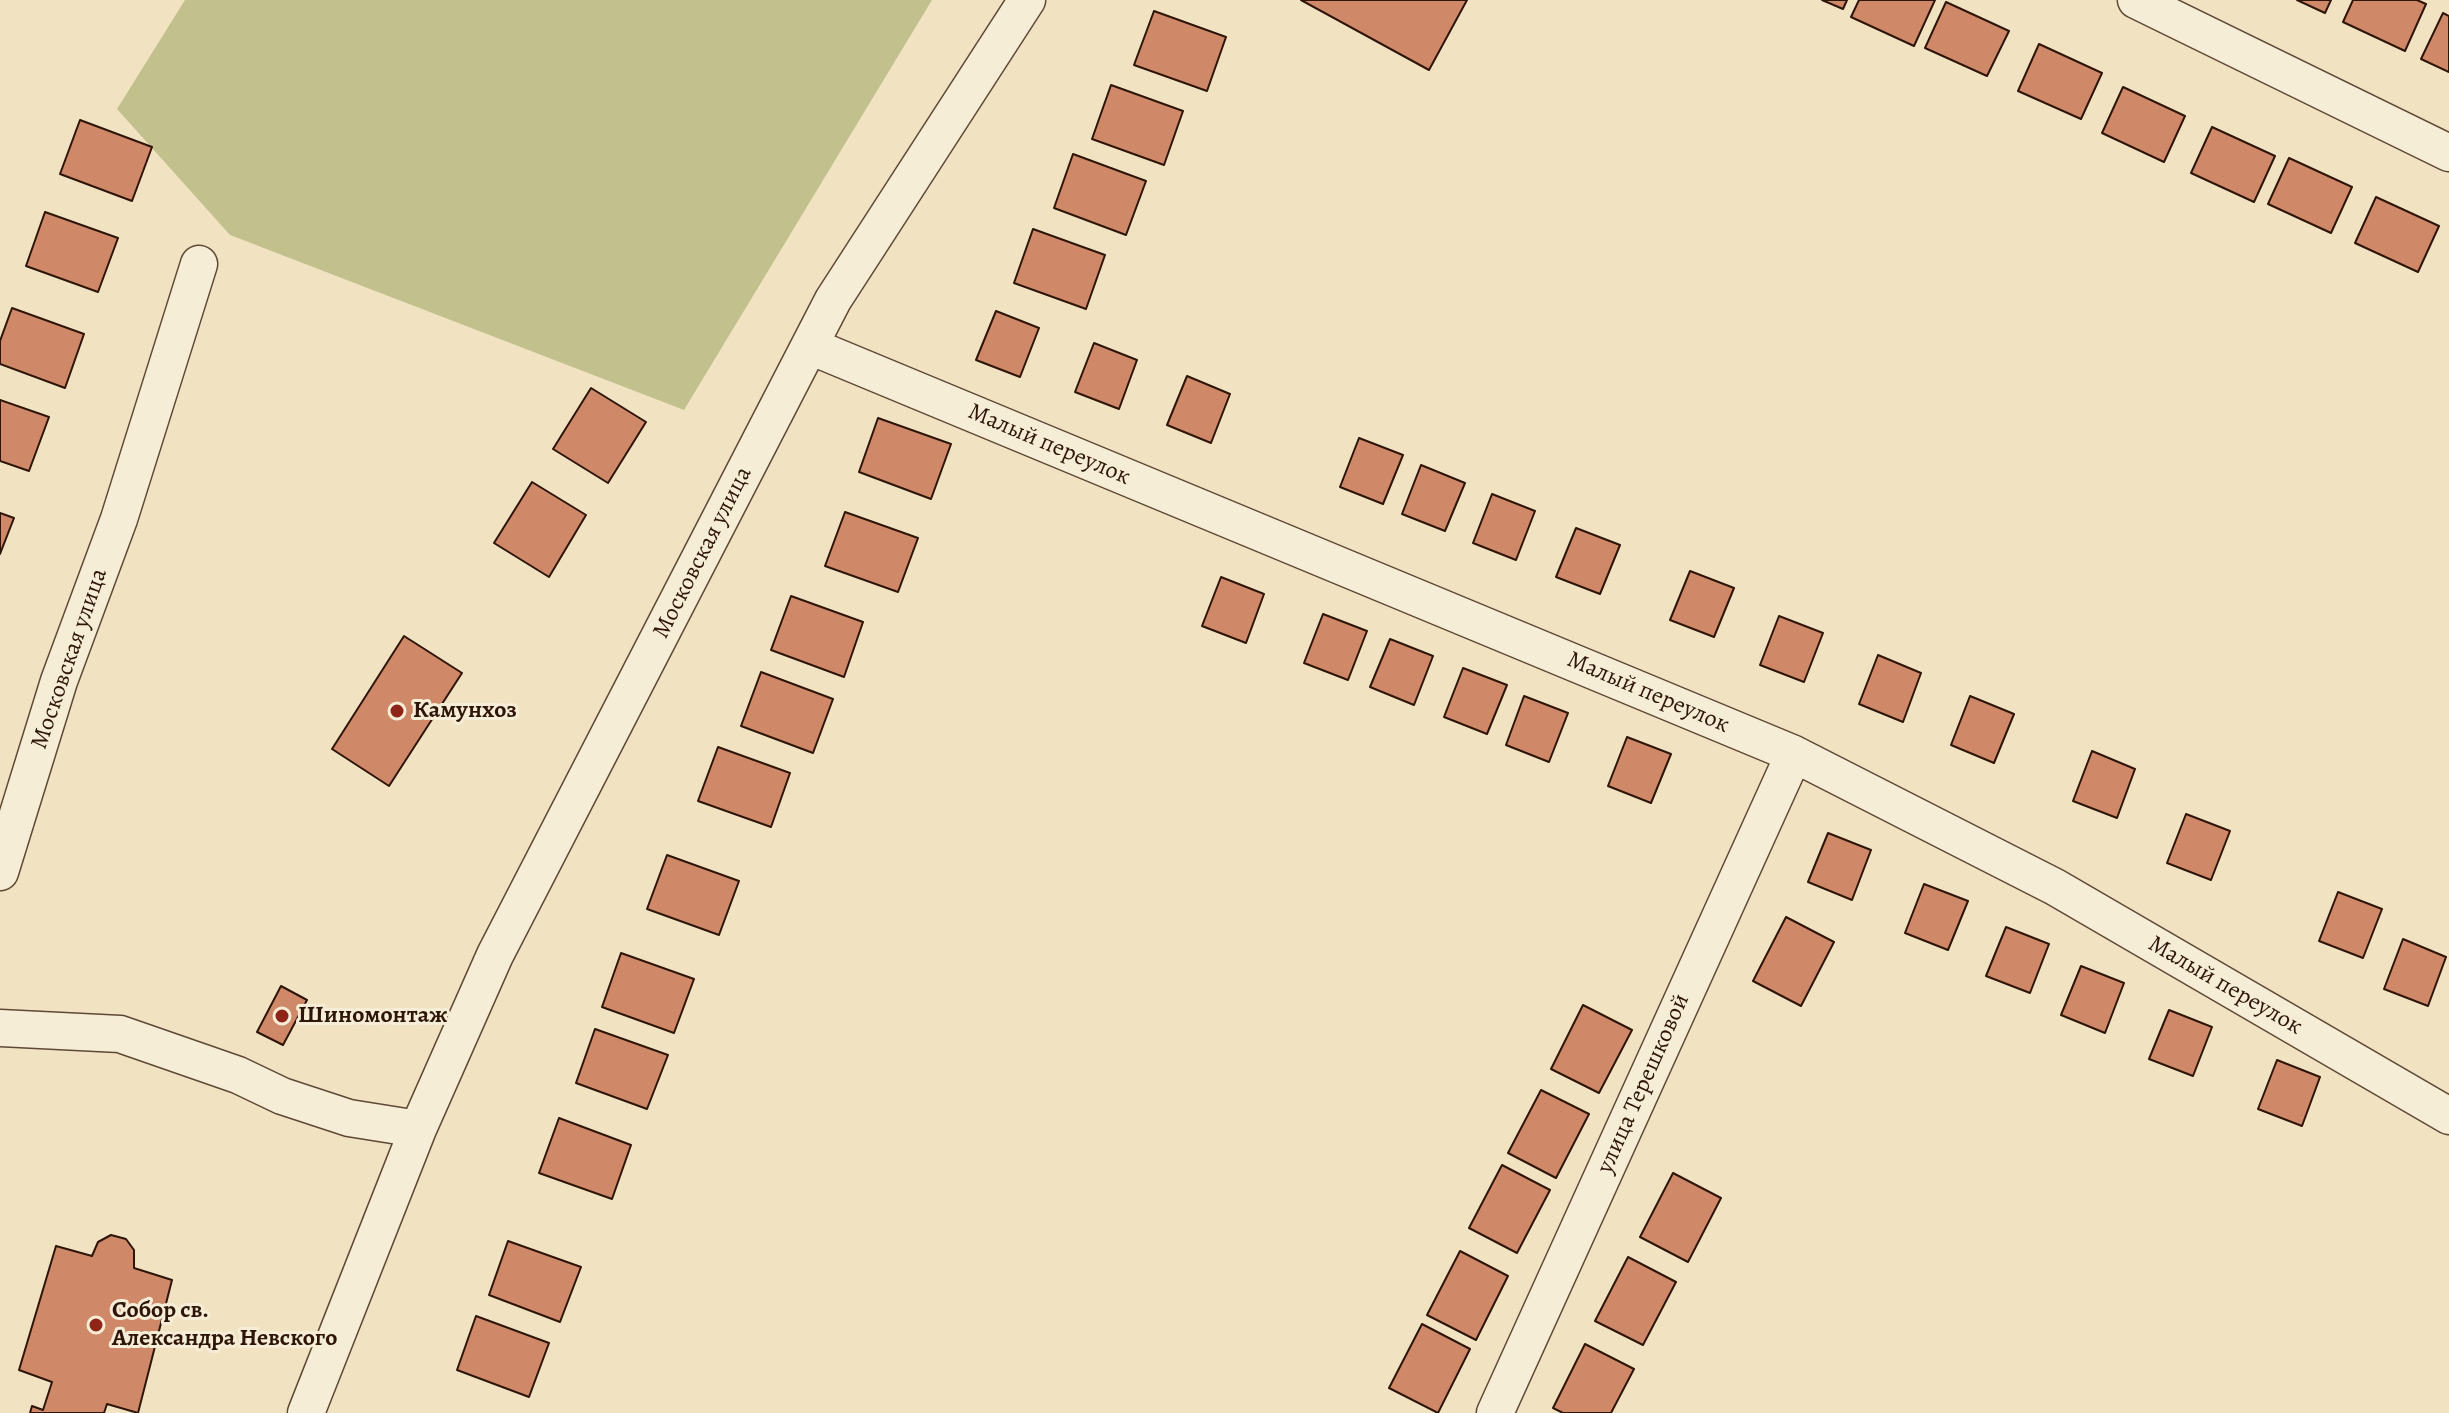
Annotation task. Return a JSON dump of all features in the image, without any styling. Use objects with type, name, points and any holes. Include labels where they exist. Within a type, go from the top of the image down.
[{"type":"street","name":"Московская улица","points":[[306,1413],[418,1129],[495,955],[833,300],[1027,0]]},
{"type":"street","points":[[2136,0],[2449,153]]},
{"type":"street","name":"Московская улица","points":[[0,872],[59,681],[119,519],[199,264]]},
{"type":"street","name":"Малый переулок","points":[[810,346],[1794,754],[2055,887],[2449,1116]]},
{"type":"street","name":"улица Терешковой","points":[[1495,1413],[1794,754]]},
{"type":"street","points":[[0,1028],[120,1034],[238,1075],[282,1096],[349,1118],[418,1129]]},
{"type":"shaded area","points":[[185,0],[932,0],[684,410],[230,235],[117,109]]},
{"type":"building","points":[[1301,0],[1467,0],[1429,70]]},
{"type":"building","points":[[1822,0],[1847,0],[1843,9]]},
{"type":"building","points":[[1859,0],[1935,0],[1914,46],[1851,17]]},
{"type":"building","points":[[2297,0],[2331,0],[2325,13]]},
{"type":"building","points":[[2353,0],[2417,0],[2426,4],[2405,51],[2343,22]]},
{"type":"building","points":[[1946,2],[2009,31],[1987,76],[1925,48]]},
{"type":"building","points":[[1154,11],[1226,37],[1207,91],[1134,65]]},
{"type":"building","points":[[2443,13],[2449,16],[2449,72],[2421,59]]},
{"type":"building","points":[[2039,44],[2102,73],[2081,119],[2018,91]]},
{"type":"building","points":[[1111,85],[1183,111],[1164,165],[1092,139]]},
{"type":"building","points":[[2123,87],[2185,116],[2164,162],[2102,133]]},
{"type":"building","points":[[80,120],[152,147],[132,201],[60,174]]},
{"type":"building","points":[[2212,127],[2275,156],[2254,202],[2191,173]]},
{"type":"building","points":[[1073,154],[1146,181],[1126,235],[1054,208]]},
{"type":"building","points":[[2289,158],[2352,187],[2331,233],[2268,204]]},
{"type":"building","points":[[2376,197],[2439,226],[2418,272],[2355,243]]},
{"type":"building","points":[[45,212],[118,238],[98,292],[26,266]]},
{"type":"building","points":[[1033,229],[1105,255],[1086,309],[1014,283]]},
{"type":"building","points":[[12,308],[84,334],[65,388],[0,364],[0,341]]},
{"type":"building","points":[[996,311],[1039,328],[1020,377],[976,360]]},
{"type":"building","points":[[1094,343],[1137,360],[1119,409],[1075,392]]},
{"type":"building","points":[[1187,376],[1230,394],[1211,443],[1167,425]]},
{"type":"building","points":[[591,388],[646,422],[608,483],[553,449]]},
{"type":"building","points":[[0,400],[49,417],[29,471],[0,461]]},
{"type":"building","points":[[878,418],[951,444],[931,499],[859,472]]},
{"type":"building","points":[[1359,438],[1403,455],[1383,504],[1340,487]]},
{"type":"building","points":[[1421,465],[1465,483],[1445,531],[1402,514]]},
{"type":"building","points":[[532,482],[586,515],[549,577],[494,543]]},
{"type":"building","points":[[1492,494],[1535,511],[1516,560],[1473,543]]},
{"type":"building","points":[[845,512],[918,538],[898,592],[825,566]]},
{"type":"building","points":[[0,513],[14,518],[0,554]]},
{"type":"building","points":[[1576,528],[1620,545],[1600,594],[1556,577]]},
{"type":"building","points":[[1690,571],[1734,588],[1714,637],[1670,620]]},
{"type":"building","points":[[1221,577],[1264,594],[1246,643],[1202,626]]},
{"type":"building","points":[[791,596],[863,622],[844,677],[771,650]]},
{"type":"building","points":[[1323,614],[1367,631],[1348,680],[1304,663]]},
{"type":"building","points":[[1779,616],[1823,633],[1804,682],[1760,665]]},
{"type":"building","name":"Камунхоз","points":[[404,636],[462,673],[389,786],[332,749]]},
{"type":"building","points":[[1390,639],[1433,656],[1414,705],[1370,687]]},
{"type":"building","points":[[1878,655],[1921,673],[1903,722],[1859,704]]},
{"type":"building","points":[[1463,668],[1507,685],[1487,734],[1444,717]]},
{"type":"building","points":[[761,672],[833,699],[813,753],[741,726]]},
{"type":"building","points":[[1524,696],[1568,713],[1549,762],[1506,745]]},
{"type":"building","points":[[1970,696],[2014,714],[1994,763],[1951,745]]},
{"type":"building","points":[[1627,737],[1671,754],[1651,803],[1608,786]]},
{"type":"building","points":[[718,747],[790,773],[771,827],[698,801]]},
{"type":"building","points":[[2092,751],[2135,769],[2117,818],[2073,801]]},
{"type":"building","points":[[2186,814],[2230,831],[2211,880],[2167,863]]},
{"type":"building","points":[[1828,833],[1871,850],[1852,900],[1808,882]]},
{"type":"building","points":[[667,855],[739,881],[719,935],[647,909]]},
{"type":"building","points":[[1924,884],[1968,901],[1948,950],[1905,933]]},
{"type":"building","points":[[2338,892],[2382,909],[2363,958],[2319,941]]},
{"type":"building","points":[[1786,917],[1834,942],[1801,1006],[1753,981]]},
{"type":"building","points":[[2006,927],[2049,944],[2030,993],[1986,976]]},
{"type":"building","points":[[2403,939],[2446,957],[2428,1006],[2384,989]]},
{"type":"building","points":[[621,953],[694,979],[674,1033],[602,1007]]},
{"type":"building","points":[[2081,966],[2124,983],[2105,1033],[2061,1015]]},
{"type":"building","name":"Шиномонтаж","points":[[281,986],[307,1000],[283,1045],[257,1032]]},
{"type":"building","points":[[1583,1005],[1632,1030],[1599,1093],[1551,1069]]},
{"type":"building","points":[[2169,1010],[2212,1027],[2193,1076],[2149,1059]]},
{"type":"building","points":[[595,1029],[668,1055],[647,1109],[576,1083]]},
{"type":"building","points":[[2277,1060],[2320,1077],[2302,1126],[2258,1109]]},
{"type":"building","points":[[1541,1090],[1589,1114],[1556,1178],[1508,1153]]},
{"type":"building","points":[[559,1118],[631,1145],[612,1199],[539,1173]]},
{"type":"building","points":[[1502,1165],[1550,1190],[1517,1253],[1469,1228]]},
{"type":"building","points":[[1673,1173],[1721,1198],[1688,1262],[1640,1237]]},
{"type":"building","name":"Собор св. Александра Невского","points":[[111,1235],[126,1239],[134,1250],[134,1268],[172,1280],[138,1413],[107,1404],[104,1413],[30,1413],[32,1406],[43,1410],[52,1382],[19,1370],[56,1246],[92,1256],[98,1242]]},
{"type":"building","points":[[508,1241],[581,1267],[560,1322],[489,1295]]},
{"type":"building","points":[[1460,1251],[1508,1276],[1476,1340],[1427,1315]]},
{"type":"building","points":[[1628,1257],[1676,1282],[1643,1345],[1595,1321]]},
{"type":"building","points":[[476,1316],[549,1343],[529,1397],[457,1370]]},
{"type":"building","points":[[1422,1324],[1470,1349],[1438,1413],[1389,1388]]},
{"type":"building","points":[[1585,1344],[1634,1369],[1611,1413],[1563,1413],[1553,1408]]},
{"type":"place","name":"Камунхоз","points":[[397,711]]},
{"type":"place","name":"Шиномонтаж","points":[[282,1016]]},
{"type":"place","name":"Собор св. Александра Невского","points":[[96,1325]]}]
